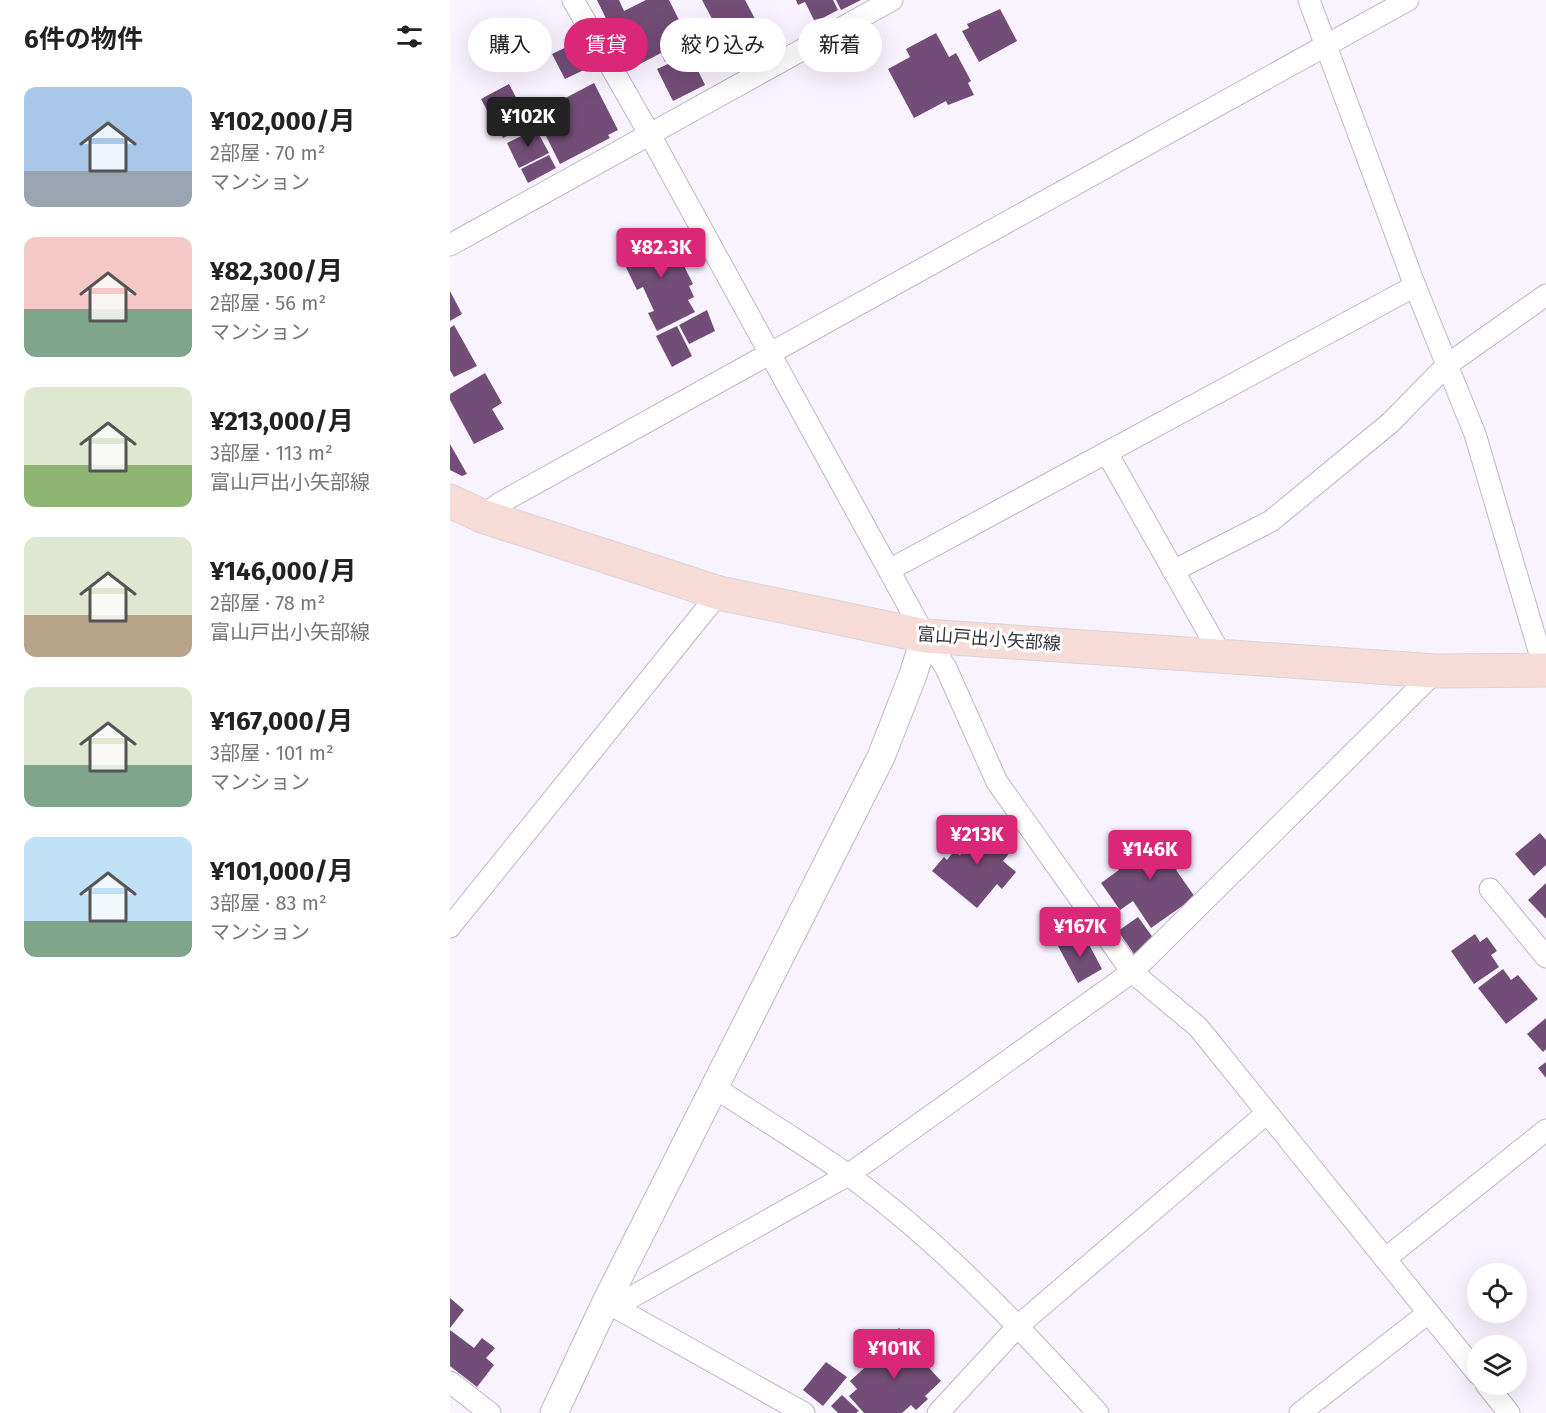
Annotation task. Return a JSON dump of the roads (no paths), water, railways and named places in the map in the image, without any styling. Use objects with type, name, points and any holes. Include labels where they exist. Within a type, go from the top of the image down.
[{"type":"main road","name":"富山戸出小矢部線","points":[[450,501],[482,516],[719,593],[925,636],[1436,671],[1546,670]]},
{"type":"street","points":[[573,0],[650,135],[925,636],[946,668],[997,782],[1132,972],[1198,1027],[1467,1361]]},
{"type":"street","points":[[450,245],[892,0]]},
{"type":"street","points":[[1309,0],[1415,286],[1475,434],[1546,670]]},
{"type":"street","points":[[482,516],[500,502],[770,355],[1408,0]]},
{"type":"street","points":[[889,570],[1415,286]]},
{"type":"street","points":[[1173,571],[1271,521],[1390,423],[1447,365],[1546,295]]},
{"type":"street","points":[[1107,453],[1221,655]]},
{"type":"street","points":[[450,927],[719,593]]},
{"type":"street","points":[[554,1413],[881,757],[913,675],[925,636]]},
{"type":"street","points":[[610,1304],[848,1175],[1132,972],[1436,671]]},
{"type":"street","points":[[1490,889],[1546,957]]},
{"type":"street","points":[[714,1088],[848,1175],[901,1217],[1019,1325],[1098,1413]]},
{"type":"street","points":[[938,1413],[1019,1325],[1267,1113]]},
{"type":"street","points":[[1384,1259],[1546,1130]]},
{"type":"street","points":[[610,1304],[804,1413]]},
{"type":"street","points":[[1300,1413],[1428,1313]]},
{"type":"street","points":[[450,1382],[489,1413]]},
{"type":"street","points":[[1495,1395],[1509,1413]]}]
